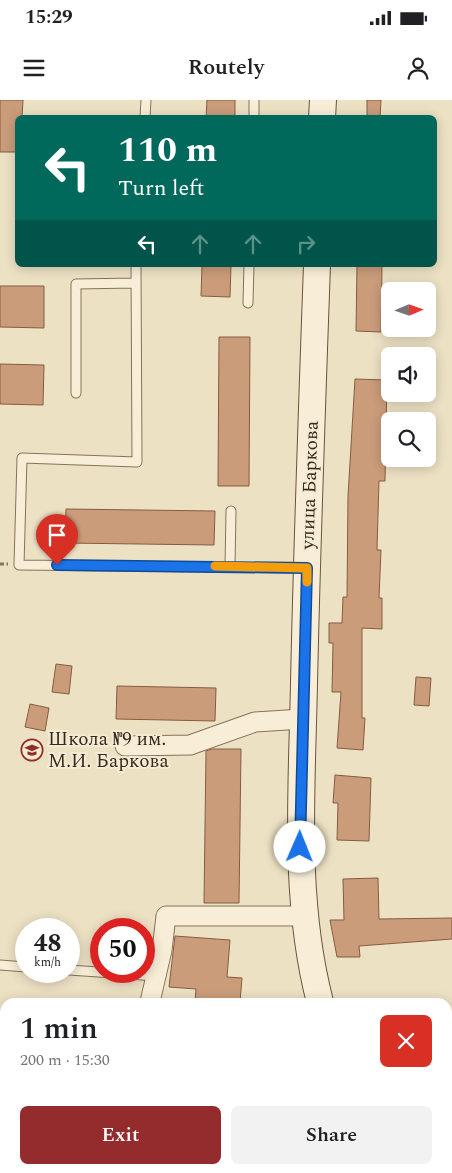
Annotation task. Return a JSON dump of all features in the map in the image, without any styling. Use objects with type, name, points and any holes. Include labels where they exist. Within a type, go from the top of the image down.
[{"type":"main road","points":[[322,115],[323,100]]},
{"type":"main road","name":"улица Баркова","points":[[317,267],[300,847],[308,950],[319,998]]},
{"type":"street","points":[[124,746],[190,745],[254,722],[303,718]]},
{"type":"street","points":[[151,998],[157,976],[166,916],[305,916]]},
{"type":"lane","points":[[145,115],[146,100]]},
{"type":"lane","points":[[254,100],[254,115]]},
{"type":"lane","points":[[136,267],[134,283],[136,462],[22,458],[19,565],[307,568]]},
{"type":"lane","points":[[248,303],[249,267]]},
{"type":"lane","points":[[76,393],[76,284],[134,283]]},
{"type":"lane","points":[[230,566],[231,511]]},
{"type":"lane","points":[[0,965],[15,966]]},
{"type":"lane","points":[[80,971],[157,976]]},
{"type":"building","points":[[0,100],[23,100],[22,115],[15,115],[15,152],[0,152]]},
{"type":"building","points":[[207,100],[235,100],[235,115],[206,115]]},
{"type":"building","points":[[367,100],[381,100],[380,115],[367,115]]},
{"type":"building","points":[[202,267],[231,267],[230,297],[201,296]]},
{"type":"building","points":[[357,267],[382,267],[381,332],[356,331]]},
{"type":"building","points":[[0,286],[44,286],[44,328],[0,327]]},
{"type":"building","points":[[219,337],[250,337],[249,486],[218,486]]},
{"type":"building","points":[[0,364],[44,365],[43,405],[0,404]]},
{"type":"building","points":[[355,379],[381,380],[381,402],[387,402],[386,412],[381,412],[381,467],[385,467],[385,481],[379,481],[377,550],[381,550],[379,598],[382,598],[382,629],[362,628],[362,718],[365,718],[363,750],[337,748],[341,692],[332,692],[333,643],[329,643],[329,623],[342,623],[343,597],[347,597],[348,496]]},
{"type":"building","points":[[66,509],[215,511],[214,545],[65,543]]},
{"type":"building","points":[[56,664],[72,666],[69,694],[52,692]]},
{"type":"building","points":[[416,677],[431,678],[429,706],[414,705]]},
{"type":"building","points":[[117,686],[216,688],[215,721],[116,719]]},
{"type":"building","points":[[30,704],[49,708],[45,731],[25,727]]},
{"type":"building","points":[[212,749],[241,749],[239,903],[204,903],[206,751]]},
{"type":"building","points":[[335,775],[371,778],[369,841],[337,840],[338,803],[333,803]]},
{"type":"building","points":[[378,878],[379,919],[452,918],[452,939],[359,946],[360,957],[337,957],[330,920],[344,920],[343,879]]},
{"type":"building","points":[[175,936],[230,940],[227,977],[242,978],[240,998],[195,998],[196,989],[169,987]]},
{"type":"slow traffic","points":[[215,566],[307,568],[307,582]]},
{"type":"place","name":"Школа №9 им. М.И. Баркова","points":[[32,750]]},
{"type":"route","points":[[57,565],[307,568],[300,847]]}]
